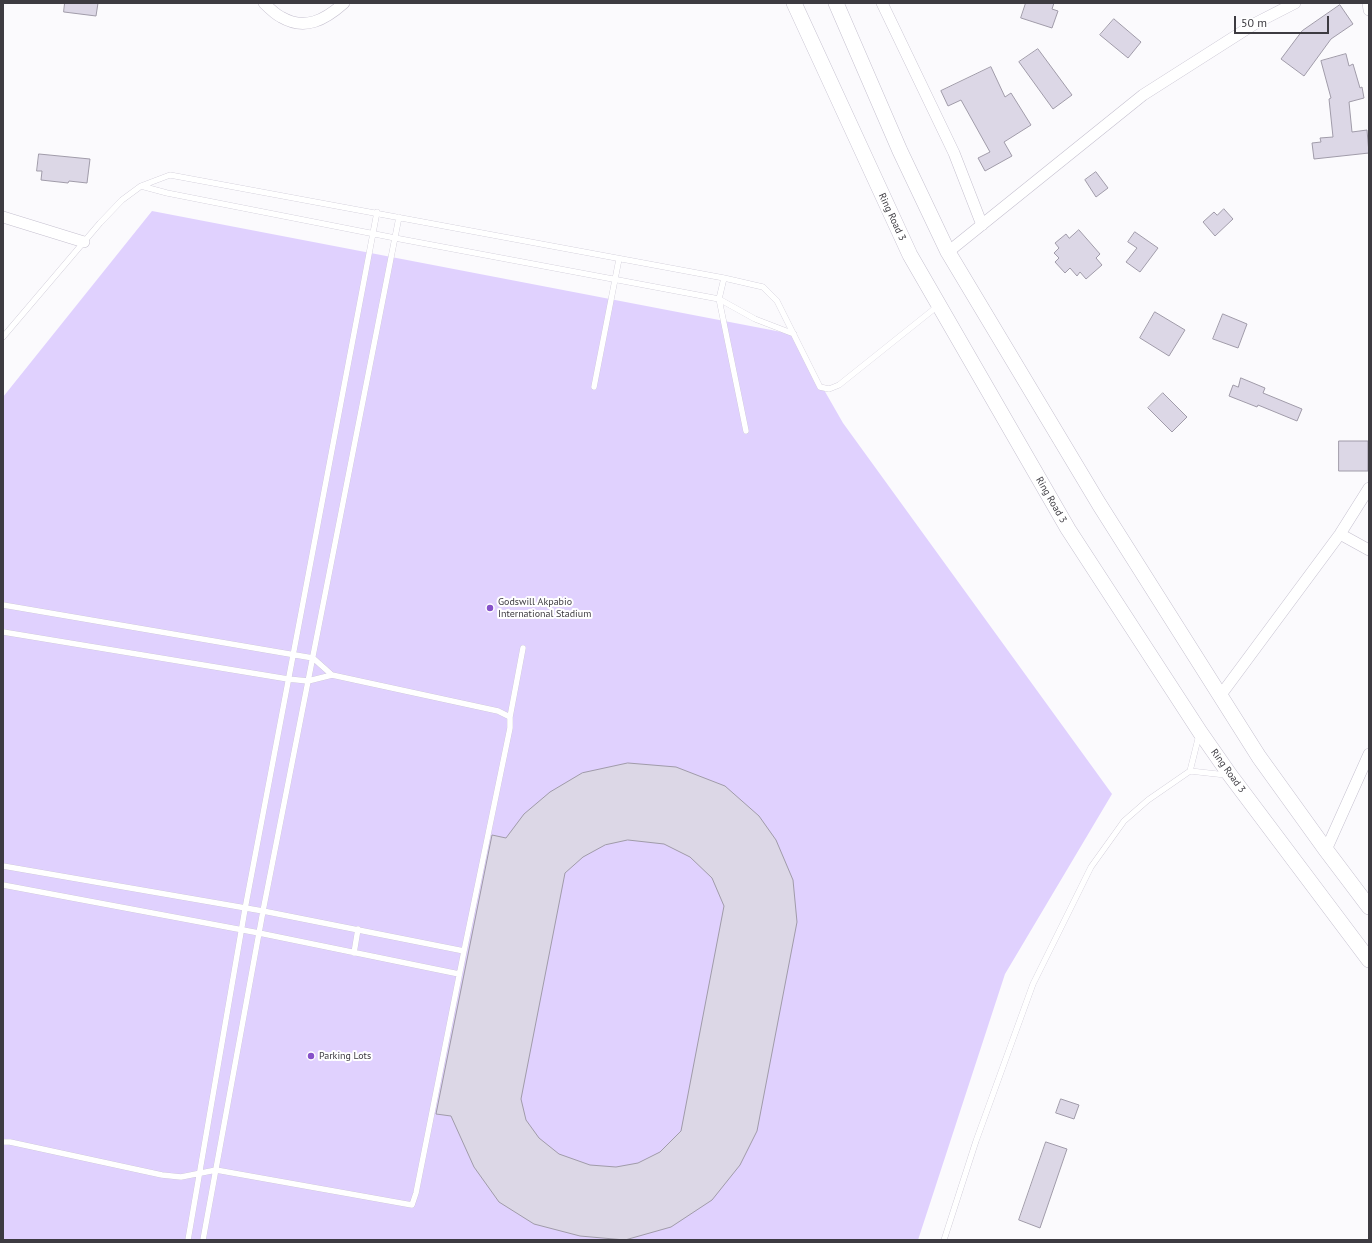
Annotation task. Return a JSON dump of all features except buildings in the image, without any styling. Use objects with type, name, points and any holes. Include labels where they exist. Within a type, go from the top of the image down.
[{"type":"main road","name":"Ring Road 3","points":[[794,3],[910,255],[1068,529],[1200,732],[1230,775],[1369,960]]},
{"type":"main road","points":[[836,3],[900,151],[948,252],[1099,504],[1259,757],[1326,850],[1369,906]]},
{"type":"street","points":[[264,3],[280,17],[297,24],[314,22],[334,11],[344,3]]},
{"type":"street","points":[[882,3],[954,153],[982,225]]},
{"type":"street","points":[[948,252],[1143,95],[1256,23],[1295,3]]},
{"type":"street","points":[[1368,3],[1369,10]]},
{"type":"street","points":[[3,217],[84,242]]},
{"type":"street","points":[[1220,696],[1340,534],[1369,488]]},
{"type":"street","points":[[1340,534],[1369,550]]},
{"type":"street","points":[[1326,850],[1369,754]]},
{"type":"lane","points":[[3,337],[100,223],[122,200],[141,186],[170,175],[377,212],[724,278],[763,287],[777,301],[820,387],[829,389],[839,385],[939,305]]},
{"type":"lane","points":[[141,186],[167,193],[373,234],[719,299],[755,319],[794,334]]},
{"type":"lane","points":[[188,1240],[241,930],[377,212]]},
{"type":"lane","points":[[203,1240],[263,911],[399,217]]},
{"type":"lane","points":[[594,387],[619,259]]},
{"type":"lane","points":[[724,278],[719,299],[746,431]]},
{"type":"lane","points":[[3,605],[313,658],[332,675]]},
{"type":"lane","points":[[3,632],[288,679],[308,681],[332,675],[498,711],[510,717]]},
{"type":"lane","points":[[3,1142],[10,1142],[162,1175],[182,1177],[216,1170],[412,1205],[418,1185],[459,974],[510,728],[510,717],[523,648]]},
{"type":"lane","points":[[1190,771],[1200,732]]},
{"type":"lane","points":[[944,1240],[976,1141],[1033,984],[1091,867],[1124,821],[1148,800],[1190,771],[1230,775]]},
{"type":"lane","points":[[3,866],[263,911],[464,951]]},
{"type":"lane","points":[[3,885],[259,933],[459,974]]},
{"type":"lane","points":[[354,953],[358,930]]},
{"type":"shaded area","name":"Godswill Akpabio International Stadium","points":[[152,211],[792,334],[843,423],[1112,794],[1005,974],[918,1240],[3,1240],[3,397]]},
{"type":"place","name":"Godswill Akpabio International Stadium","points":[[490,608]]},
{"type":"place","name":"Parking Lots","points":[[311,1056]]}]
